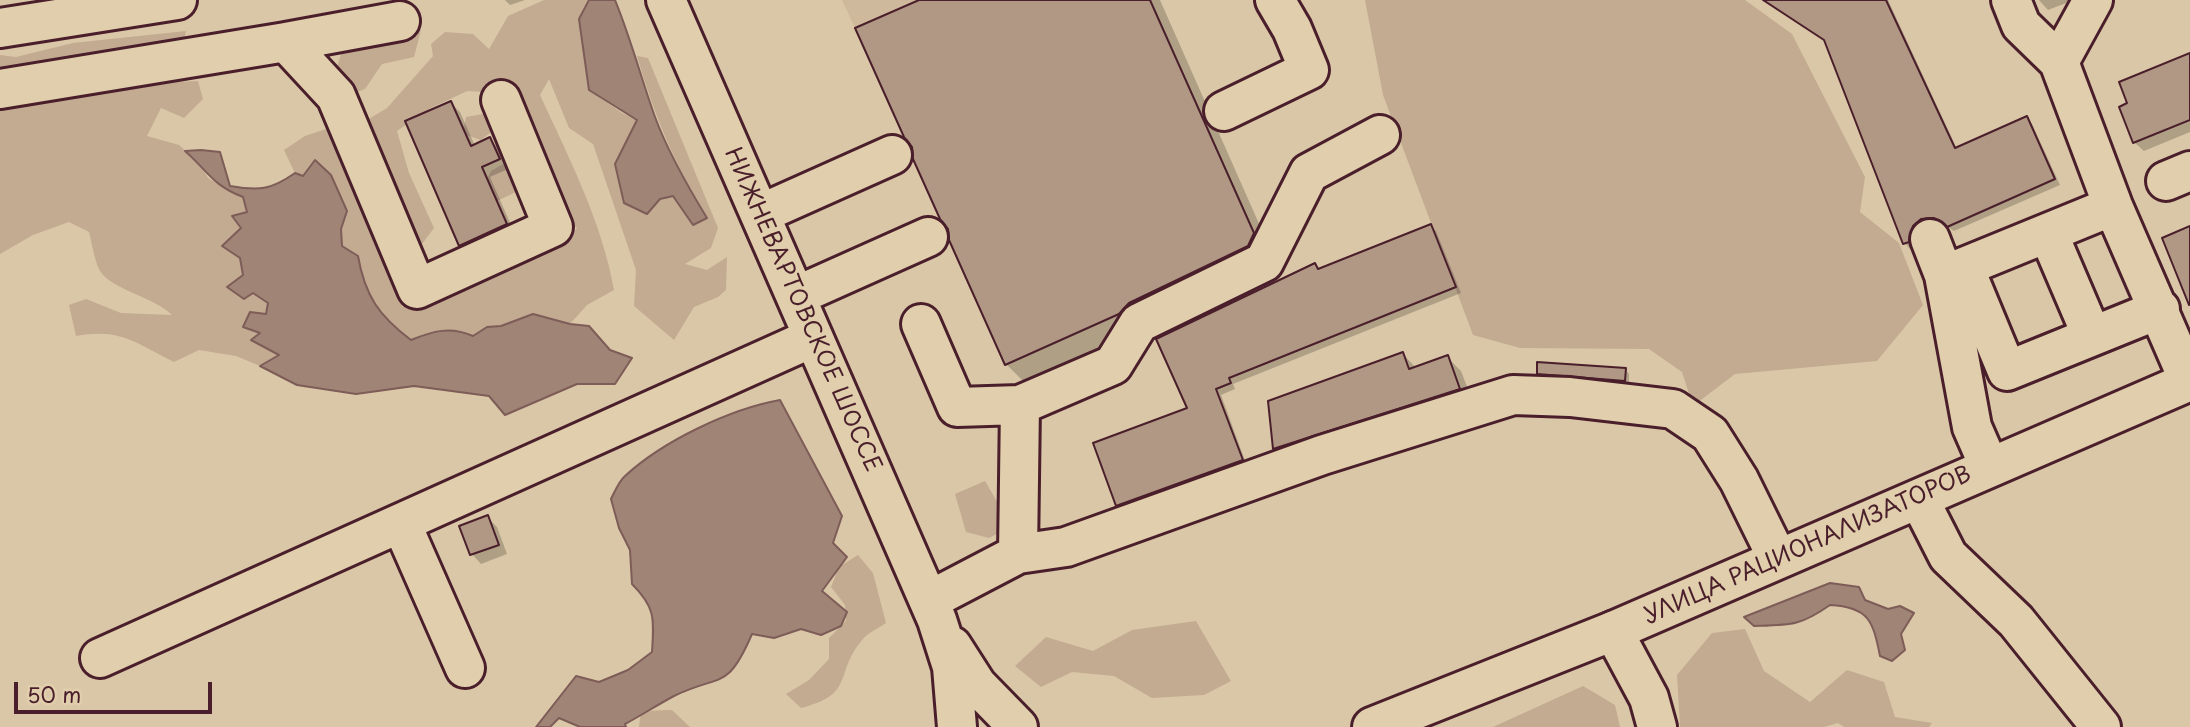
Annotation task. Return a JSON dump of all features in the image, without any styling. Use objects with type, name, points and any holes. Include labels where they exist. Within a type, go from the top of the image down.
[{"type":"street","points":[[0,28],[177,0]]},
{"type":"street","name":"НИЖНЕВАРТОВСКОЕ ШОССЕ","points":[[666,0],[933,610]]},
{"type":"street","points":[[2011,0],[2021,25],[2059,62],[2113,206],[2190,381]]},
{"type":"street","points":[[2059,62],[2093,0]]},
{"type":"street","points":[[1223,111],[1309,70],[1283,3]]},
{"type":"street","points":[[0,89],[400,21]]},
{"type":"street","points":[[286,42],[335,96],[417,289],[553,227],[501,100]]},
{"type":"street","points":[[921,324],[957,407],[1020,405],[1113,365],[1139,323],[1264,262],[1309,173],[1380,135]]},
{"type":"street","points":[[760,214],[892,155]]},
{"type":"street","points":[[1954,271],[2113,206]]},
{"type":"street","points":[[2048,233],[2092,336]]},
{"type":"street","points":[[796,296],[928,237]]},
{"type":"street","points":[[1930,239],[1954,271],[2007,371],[2160,309]]},
{"type":"street","points":[[1954,271],[1972,426],[1989,466]]},
{"type":"street","points":[[100,658],[402,525],[812,338]]},
{"type":"street","name":"УЛИЦА РАЦИОНАЛИЗАТОРОВ","points":[[1372,727],[1411,717],[2190,381]]},
{"type":"street","points":[[933,610],[1018,554],[1066,547],[1322,455],[1513,395],[1570,397],[1673,409],[1710,435],[1739,480],[1777,557]]},
{"type":"street","points":[[1018,554],[1020,405]]},
{"type":"street","points":[[1919,499],[1948,556],[2016,621],[2101,727]]},
{"type":"street","points":[[402,525],[465,668]]},
{"type":"street","points":[[933,610],[952,667],[957,727]]},
{"type":"street","points":[[933,610],[977,685],[1018,727]]},
{"type":"street","points":[[1614,631],[1648,698],[1657,727]]},
{"type":"shaded area","points":[[544,0],[589,0],[579,19],[589,90],[637,120],[615,164],[660,199],[673,196],[693,225],[707,218],[675,159],[651,99],[637,56],[648,58],[718,228],[711,248],[685,264],[707,270],[727,257],[726,290],[718,297],[694,307],[674,340],[634,306],[636,270],[593,144],[569,128],[549,79],[540,95],[593,215],[614,290],[587,305],[570,324],[533,314],[501,326],[487,327],[473,336],[441,330],[411,340],[382,313],[365,282],[358,256],[342,246],[341,229],[347,211],[295,173],[284,150],[305,136],[335,126],[377,223],[402,307],[497,275],[548,252],[566,240],[577,228],[553,206],[504,93],[467,91],[429,109],[397,131],[409,173],[434,228],[422,244],[397,239],[359,125],[387,108],[433,56],[431,44],[445,32],[473,34],[489,49],[508,16]]},
{"type":"shaded area","points":[[589,0],[615,0],[660,130],[707,218],[693,225],[673,196],[660,199],[647,214],[624,203],[615,164],[637,120],[589,90],[579,19]]},
{"type":"shaded area","points":[[842,0],[919,0],[855,28]]},
{"type":"shaded area","points":[[1365,0],[1745,0],[1792,34],[1865,177],[1860,212],[1899,243],[1923,305],[1877,361],[1735,374],[1693,406],[1682,372],[1649,349],[1520,348],[1473,335],[1383,95]]},
{"type":"shaded area","points":[[421,30],[414,57],[382,64],[365,89],[347,96],[334,76],[344,45],[389,43]]},
{"type":"shaded area","points":[[186,31],[183,44],[162,52],[92,54],[54,68],[0,77],[0,55],[16,57],[73,43]]},
{"type":"shaded area","points":[[198,81],[203,99],[184,118],[161,108],[147,136],[179,145],[199,163],[208,178],[243,197],[247,212],[233,215],[242,237],[243,270],[255,292],[268,303],[260,333],[252,341],[280,355],[260,366],[236,356],[199,350],[174,362],[138,343],[116,336],[76,336],[69,305],[86,299],[121,313],[172,315],[104,276],[97,265],[89,232],[69,222],[33,235],[0,254],[0,106],[117,84]]},
{"type":"shaded area","points":[[483,114],[495,129],[481,140],[463,134],[466,117]]},
{"type":"shaded area","points":[[185,151],[220,152],[230,186],[249,188],[272,186],[295,173],[303,176],[315,160],[331,175],[347,211],[341,229],[342,246],[358,256],[365,283],[375,304],[390,322],[411,340],[442,331],[457,331],[473,336],[487,327],[501,326],[533,314],[589,326],[610,350],[632,358],[615,384],[577,384],[505,415],[489,396],[414,386],[356,394],[297,385],[260,366],[279,355],[251,340],[260,333],[243,327],[250,312],[266,314],[268,303],[253,293],[244,299],[227,287],[243,275],[240,258],[222,246],[241,228],[232,216],[247,212],[243,197],[217,182]]},
{"type":"shaded area","points":[[503,164],[521,177],[518,191],[497,201],[484,186],[491,171]]},
{"type":"shaded area","points":[[780,400],[842,516],[833,543],[847,557],[822,591],[847,612],[841,626],[821,635],[801,629],[774,638],[752,634],[729,673],[674,696],[625,724],[626,727],[580,727],[559,718],[550,727],[536,727],[576,676],[599,682],[628,670],[652,652],[652,615],[646,600],[632,584],[630,550],[619,528],[611,499],[621,481],[658,451],[698,428],[740,411]]},
{"type":"shaded area","points":[[985,481],[1002,510],[1001,532],[989,538],[966,532],[955,494]]},
{"type":"shaded area","points":[[858,555],[873,573],[886,623],[865,637],[854,651],[842,681],[830,696],[801,708],[786,694],[809,680],[829,659],[829,638],[846,621],[845,605],[831,587],[839,567]]},
{"type":"shaded area","points":[[1830,583],[1859,587],[1865,600],[1888,609],[1900,606],[1914,613],[1901,634],[1905,650],[1892,661],[1880,656],[1875,634],[1867,618],[1843,606],[1830,605],[1803,621],[1786,624],[1754,626],[1744,617]]},
{"type":"shaded area","points":[[1196,621],[1231,681],[1204,695],[1152,698],[1114,676],[1072,672],[1041,687],[1015,666],[1046,637],[1093,651],[1132,630]]},
{"type":"shaded area","points":[[1745,629],[1764,671],[1810,702],[1847,670],[1884,682],[1895,717],[1932,723],[1929,727],[1844,727],[1838,723],[1824,727],[1680,727],[1677,675],[1712,633]]},
{"type":"shaded area","points":[[1583,686],[1615,705],[1620,727],[1493,727]]},
{"type":"shaded area","points":[[672,710],[690,727],[639,727],[641,711]]},
{"type":"building","points":[[919,0],[1150,0],[1254,233],[1248,246],[1129,303],[1119,314],[1005,365],[949,240],[948,229],[940,219],[913,159],[912,147],[904,137],[855,28]]},
{"type":"building","points":[[1763,0],[1886,0],[1955,148],[2027,116],[2055,179],[1947,227],[1934,218],[1921,219],[1913,226],[1909,242],[1903,244],[1824,40]]},
{"type":"building","points":[[2190,53],[2190,120],[2133,143],[2119,107],[2127,103],[2119,82]]},
{"type":"building","points":[[451,101],[471,146],[490,137],[500,159],[482,167],[507,224],[459,246],[405,121]]},
{"type":"building","points":[[1431,224],[1456,287],[1229,378],[1231,383],[1216,389],[1243,460],[1116,506],[1093,443],[1187,408],[1156,339],[1315,263],[1318,269]]},
{"type":"building","points":[[2190,226],[2190,304],[2189,305],[2162,238]]},
{"type":"building","points":[[1403,352],[1409,369],[1448,355],[1460,389],[1273,449],[1268,401]]},
{"type":"building","points":[[1537,362],[1626,368],[1625,381],[1537,374]]},
{"type":"building","points":[[488,515],[499,545],[470,555],[459,526]]}]
